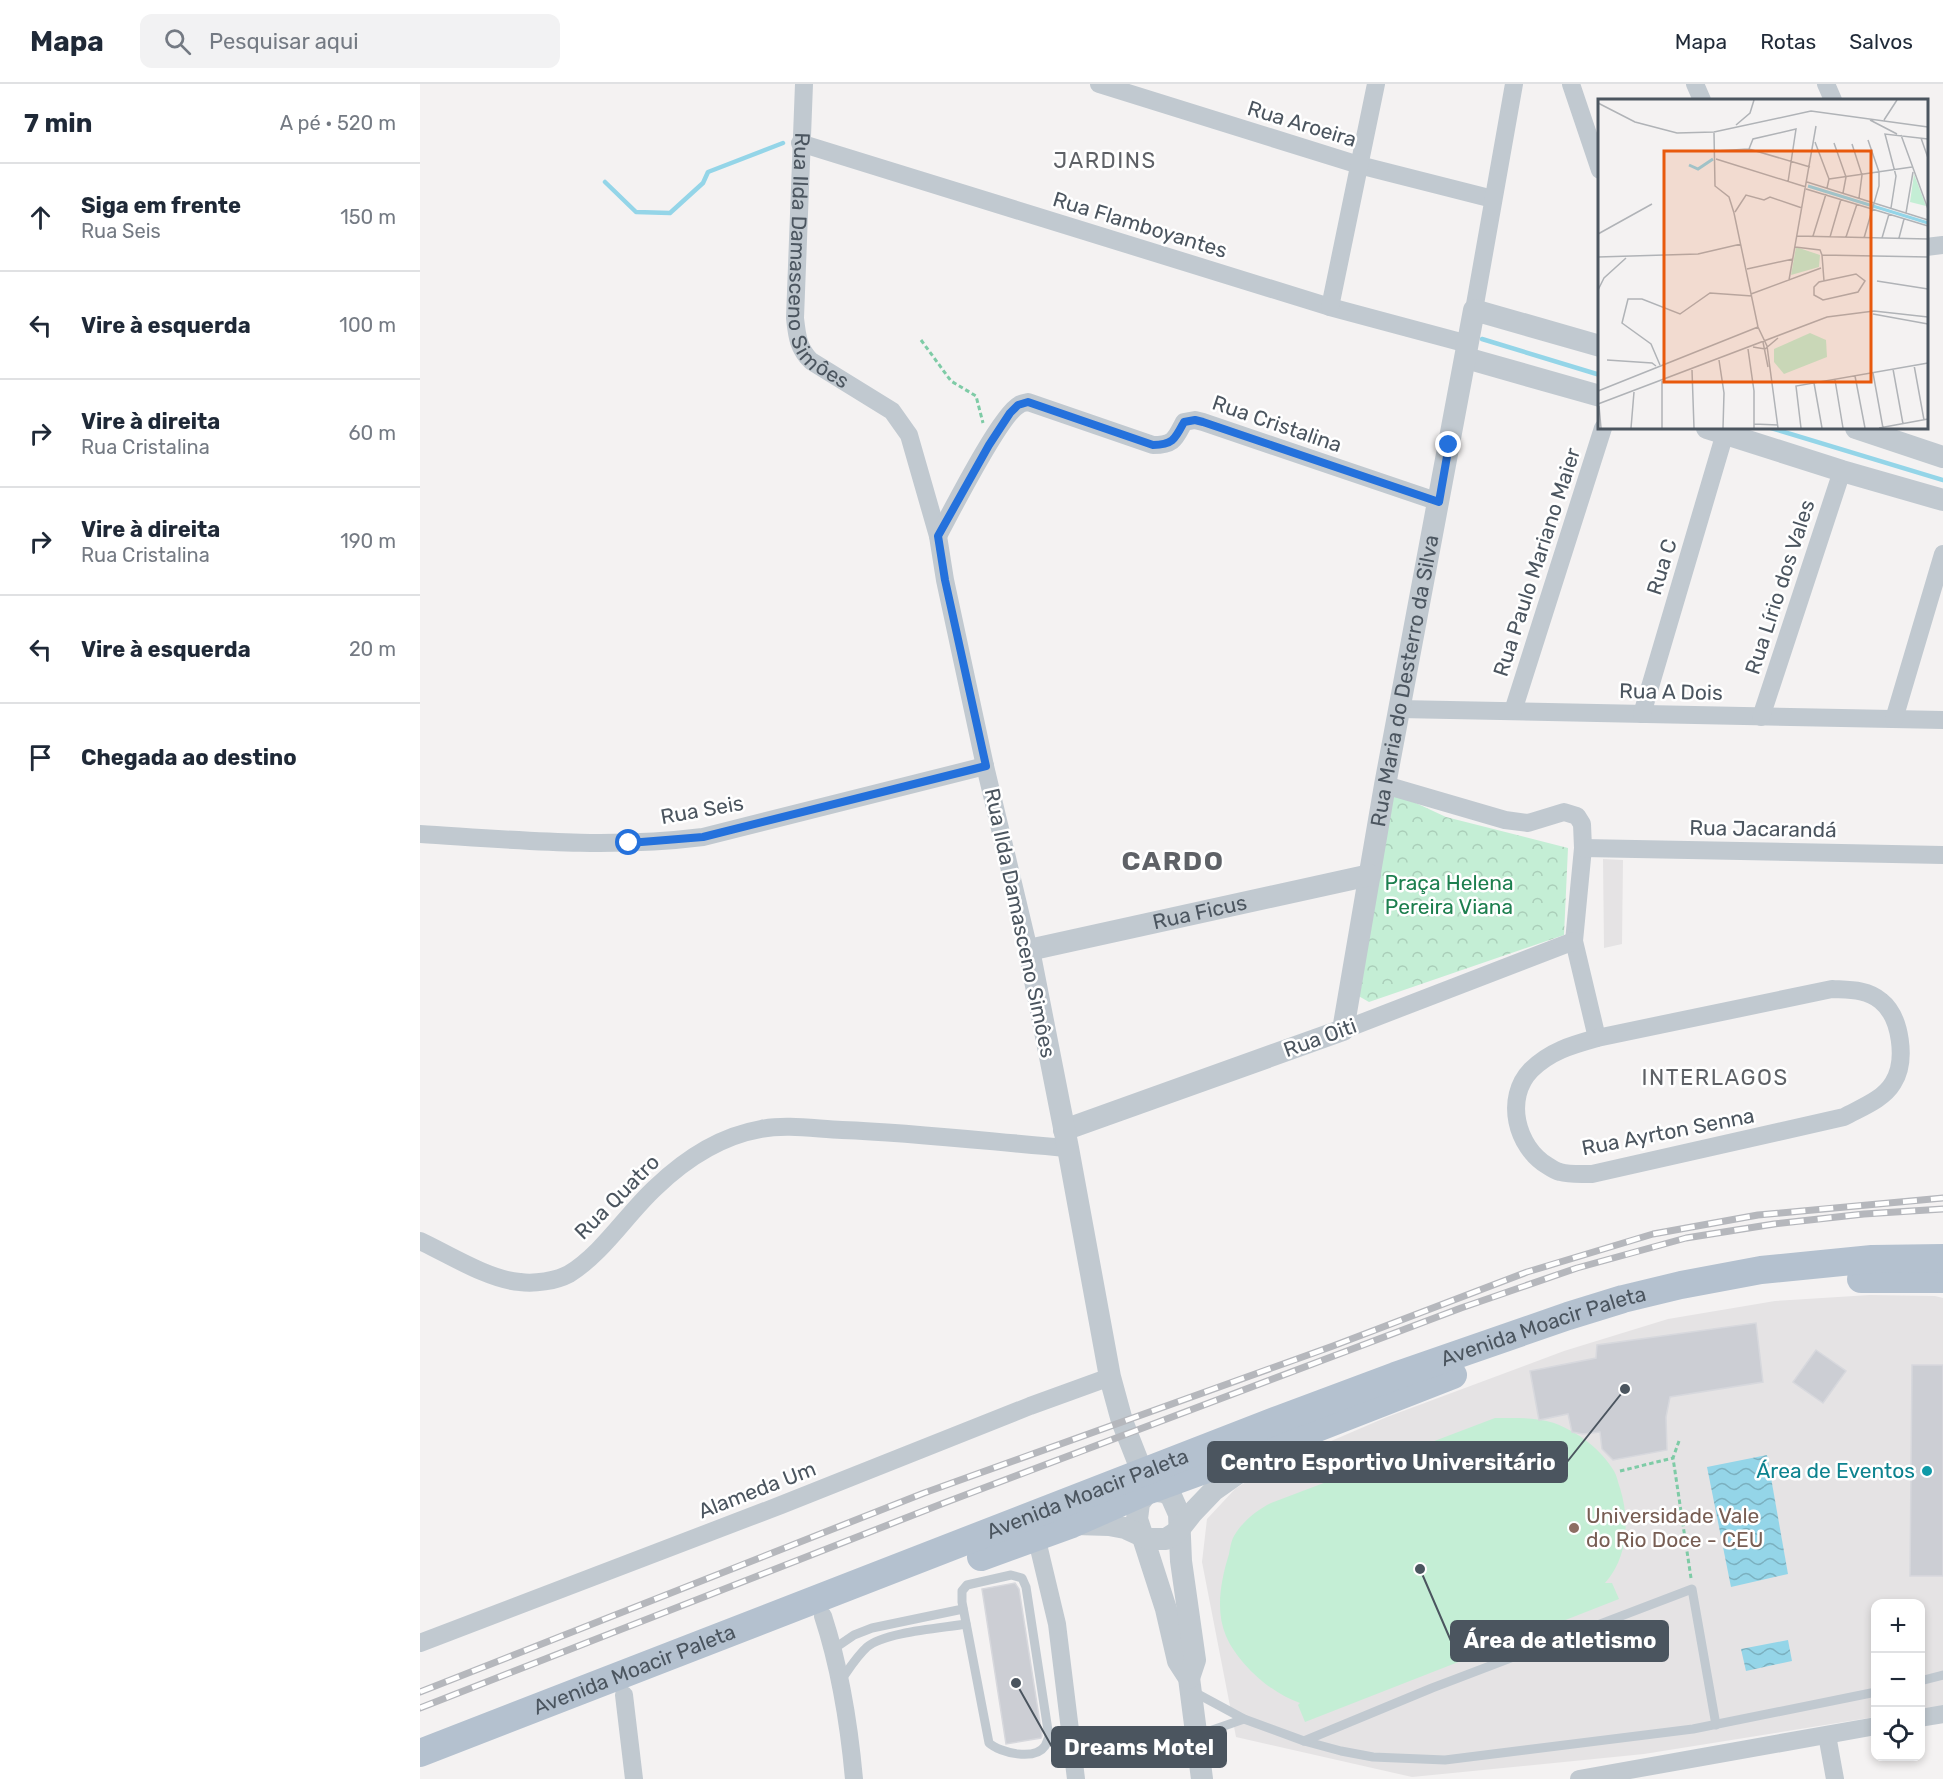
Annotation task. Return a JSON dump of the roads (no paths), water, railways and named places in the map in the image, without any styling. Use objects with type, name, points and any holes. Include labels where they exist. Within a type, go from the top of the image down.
[{"type":"main road","name":"Avenida Moacir Paleta","points":[[420,1753],[1145,1481],[1395,1376],[1568,1316],[1623,1299],[1681,1285],[1761,1270],[1872,1259],[1943,1258]]},
{"type":"main road","name":"Avenida Moacir Paleta","points":[[420,1772],[624,1695],[823,1616],[1072,1524],[1145,1481],[1284,1441],[1469,1369],[1567,1335],[1720,1296],[1869,1278],[1943,1279]]},
{"type":"street","name":"Rua Ilda Damasceno Simôes","points":[[804,84],[795,318],[797,339],[803,353],[812,361],[892,411],[909,435],[938,536],[945,580],[1029,950],[1110,1377],[1122,1421],[1145,1481]]},
{"type":"street","name":"Rua Aroeira","points":[[1100,84],[1359,165],[1494,199]]},
{"type":"street","points":[[1330,307],[1376,84]]},
{"type":"street","name":"Rua Maria do Desterro da Silva","points":[[1342,1030],[1384,785],[1439,502],[1514,84]]},
{"type":"street","points":[[1571,84],[1598,167]]},
{"type":"street","points":[[1695,84],[1702,99]]},
{"type":"street","points":[[1826,84],[1833,99]]},
{"type":"street","name":"Rua Flamboyantes","points":[[801,143],[1467,351]]},
{"type":"street","points":[[1928,247],[1943,245]]},
{"type":"street","points":[[1474,310],[1598,346]]},
{"type":"street","points":[[1467,351],[1598,396]]},
{"type":"street","name":"Rua Cristalina","points":[[938,536],[989,445],[1010,413],[1018,405],[1028,402],[1153,445],[1165,445],[1172,441],[1184,422],[1195,420],[1439,502]]},
{"type":"street","name":"Rua Paulo Mariano Maier","points":[[1513,711],[1603,429]]},
{"type":"street","points":[[1859,429],[1943,457]]},
{"type":"street","points":[[1716,430],[1842,471],[1943,500]]},
{"type":"street","name":"Rua C","points":[[1642,714],[1716,430]]},
{"type":"street","name":"Rua Lírio dos Vales","points":[[1761,717],[1842,471]]},
{"type":"street","points":[[1894,719],[1943,554]]},
{"type":"street","name":"Rua A Dois","points":[[1399,710],[1943,720]]},
{"type":"street","name":"Rua Seis","points":[[420,834],[570,844],[672,841],[703,837],[986,766]]},
{"type":"street","points":[[1384,785],[1505,820],[1527,823],[1564,812],[1577,816],[1582,824],[1583,848],[1574,941],[1597,1038]]},
{"type":"street","name":"Rua Jacarandá","points":[[1583,848],[1943,855]]},
{"type":"street","name":"Rua Ficus","points":[[1029,950],[1370,875]]},
{"type":"street","name":"Rua Oiti","points":[[1066,1139],[1574,941]]},
{"type":"street","name":"Rua Ayrton Senna","points":[[1832,989],[1860,990],[1881,1001],[1895,1019],[1900,1041],[1900,1064],[1893,1083],[1875,1100],[1844,1117],[1592,1174],[1559,1172],[1540,1161],[1522,1140],[1515,1111],[1521,1084],[1531,1070],[1562,1048],[1597,1038],[1832,989]]},
{"type":"street","name":"Rua Quatro","points":[[420,1241],[485,1273],[519,1282],[541,1282],[567,1275],[605,1242],[643,1199],[680,1166],[723,1141],[761,1129],[782,1127],[1066,1139]]},
{"type":"street","name":"Alameda Um","points":[[420,1643],[781,1506],[1040,1402],[1110,1377]]},
{"type":"street","points":[[1072,1524],[1109,1525],[1125,1528],[1149,1539],[1166,1539],[1173,1536],[1192,1513],[1229,1478],[1284,1441]]},
{"type":"street","points":[[1190,1684],[1178,1661],[1166,1609],[1142,1535],[1137,1511],[1145,1481],[1172,1496],[1179,1514],[1181,1561],[1195,1660],[1190,1684],[1202,1779]]},
{"type":"street","points":[[1036,1536],[1057,1624],[1076,1779]]},
{"type":"street","points":[[823,1616],[839,1682],[854,1779]]},
{"type":"street","points":[[624,1695],[634,1779]]},
{"type":"street","points":[[1925,1717],[1943,1714]]},
{"type":"street","points":[[1579,1779],[1677,1771],[1871,1727]]},
{"type":"street","points":[[1827,1735],[1835,1779]]},
{"type":"lane","points":[[1011,1575],[1022,1578],[1026,1587],[1049,1737],[1046,1746],[1040,1751],[1010,1754],[996,1749],[989,1743],[963,1609],[962,1592],[967,1585],[1011,1575]]},
{"type":"lane","points":[[1304,1741],[1432,1688],[1692,1589],[1716,1725]]},
{"type":"lane","points":[[832,1650],[854,1635],[872,1628],[963,1609]]},
{"type":"lane","points":[[839,1682],[867,1647],[875,1642],[926,1630],[966,1624]]},
{"type":"lane","points":[[1925,1680],[1943,1675]]},
{"type":"lane","points":[[1190,1684],[1244,1719],[1304,1741],[1373,1757],[1445,1760],[1716,1725],[1871,1693]]},
{"type":"lane","points":[[1196,1736],[1244,1719]]},
{"type":"water","points":[[1767,1455],[1788,1574],[1731,1587],[1707,1467]]},
{"type":"water","points":[[1788,1640],[1792,1661],[1746,1671],[1741,1649]]},
{"type":"waterway","points":[[605,182],[636,212],[670,213],[703,183],[708,172],[783,143]]},
{"type":"waterway","points":[[1482,339],[1598,374]]},
{"type":"waterway","points":[[1774,429],[1943,480]]},
{"type":"railway","points":[[420,1692],[924,1493],[1333,1346],[1527,1272],[1653,1234],[1758,1215],[1943,1198]]},
{"type":"railway","points":[[420,1708],[944,1503],[1461,1308],[1577,1268],[1686,1238],[1774,1224],[1864,1214],[1943,1209]]},
{"type":"place","name":"Centro Esportivo Universitário","points":[[1625,1389]]},
{"type":"place","name":"Área de Eventos","points":[[1927,1471]]},
{"type":"place","name":"Universidade Vale do Rio Doce - CEU","points":[[1574,1528]]},
{"type":"place","name":"Área de atletismo","points":[[1420,1569]]},
{"type":"place","name":"Dreams Motel","points":[[1016,1683]]},
{"type":"district","name":"JARDINS","points":[[1105,160]]},
{"type":"district","name":"CARDO","points":[[1173,861]]},
{"type":"district","name":"INTERLAGOS","points":[[1715,1077]]},
{"type":"park label","name":"Praça Helena Pereira Viana","points":[[1449,895]]}]
